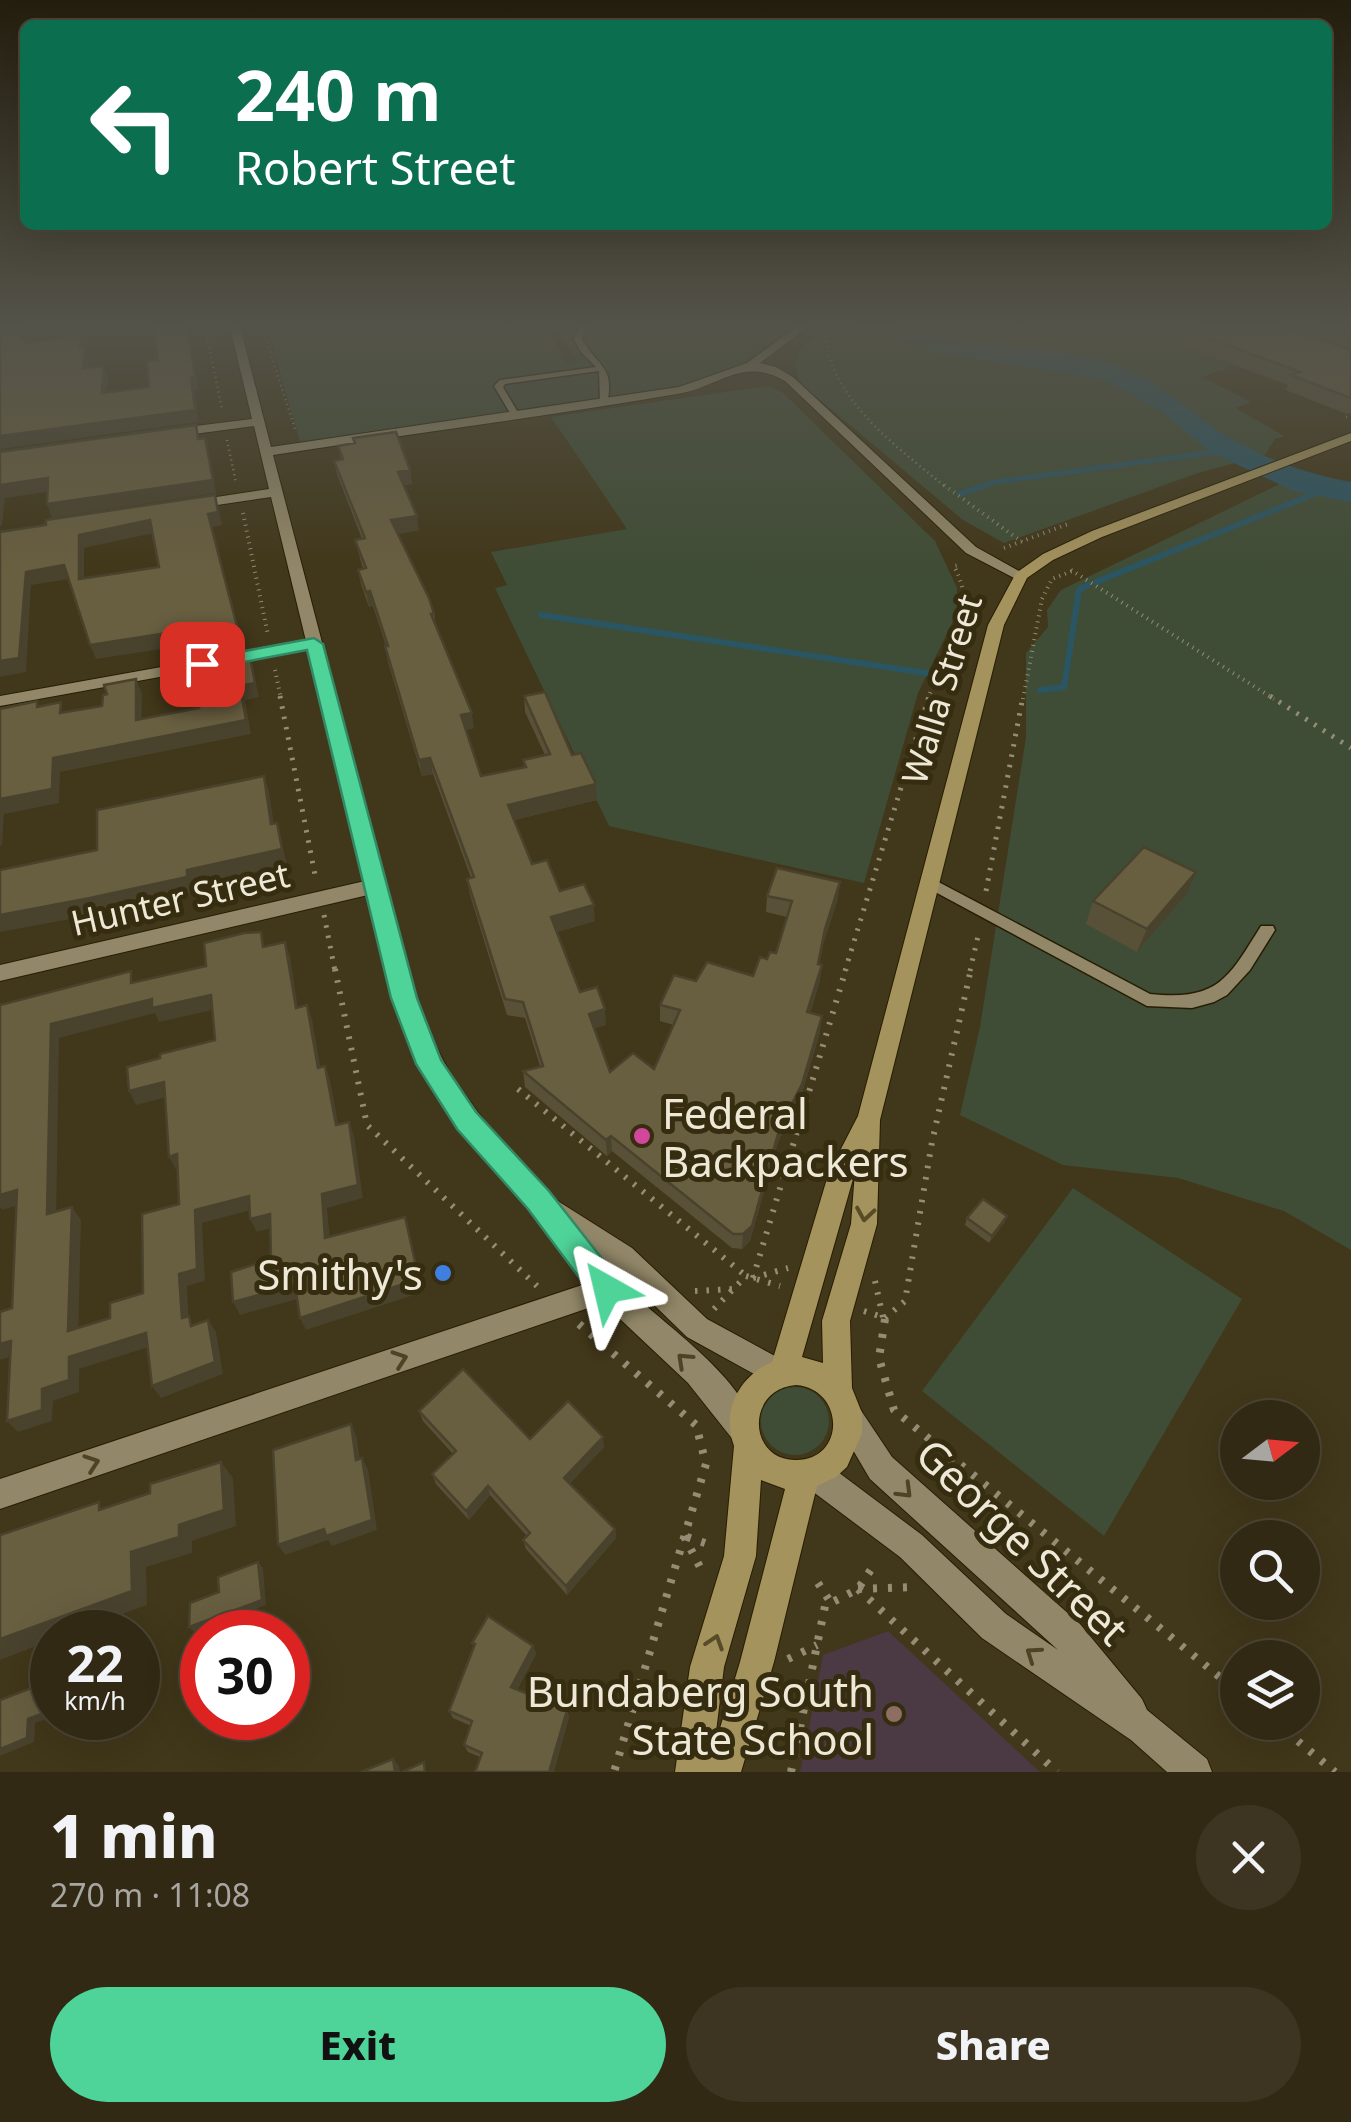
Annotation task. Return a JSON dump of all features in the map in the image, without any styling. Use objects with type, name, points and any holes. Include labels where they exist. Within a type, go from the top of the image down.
[{"type":"street","points":[[254,406],[404,998],[430,1064],[467,1120],[539,1200],[607,1289],[718,1392],[766,1465],[778,1472],[810,1476]]},
{"type":"street","points":[[266,452],[586,406]]},
{"type":"street","points":[[817,406],[982,557],[1021,576]]},
{"type":"street","points":[[150,436],[258,422]]},
{"type":"street","name":"Walla Street","points":[[843,1405],[836,1321],[864,1224],[870,1117],[996,625],[1021,576],[1048,556],[1096,534],[1351,438]]},
{"type":"street","points":[[166,508],[276,492]]},
{"type":"street","points":[[0,701],[314,644]]},
{"type":"street","name":"Hunter Street","points":[[0,973],[376,886]]},
{"type":"street","name":"Walla Street","points":[[780,1371],[842,1172],[870,1117]]},
{"type":"street","points":[[539,1200],[623,1257],[698,1328],[780,1371],[815,1375],[843,1405],[846,1444],[838,1457],[810,1476],[777,1568],[739,1730],[722,1772]]},
{"type":"street","points":[[0,1494],[607,1289]]},
{"type":"street","points":[[693,1772],[707,1667],[740,1556],[747,1438],[744,1418],[753,1390],[780,1371]]},
{"type":"street","name":"George Street","points":[[843,1405],[881,1468],[1068,1636],[1144,1728]]},
{"type":"street","name":"George Street","points":[[810,1476],[911,1546],[994,1626],[1144,1728],[1194,1772]]},
{"type":"lane","points":[[509,406],[516,416]]},
{"type":"lane","points":[[929,882],[1148,1000],[1171,1004],[1212,996],[1235,982],[1267,930]]},
{"type":"path","points":[[287,406],[300,448]]},
{"type":"path","points":[[856,406],[967,506],[1036,550]]},
{"type":"path","points":[[712,1312],[749,1277],[920,720],[943,658],[953,649],[967,603],[964,583],[954,566],[1022,542]]},
{"type":"path","points":[[1062,565],[1351,748]]},
{"type":"path","points":[[1072,571],[1052,579],[1042,599],[971,979],[932,1142],[905,1300],[885,1318],[879,1358],[894,1410],[1220,1677]]},
{"type":"path","points":[[518,1088],[749,1277],[780,1286]]},
{"type":"path","points":[[855,1308],[885,1318]]},
{"type":"path","points":[[614,1772],[706,1464],[696,1425],[650,1383]]},
{"type":"path","points":[[932,1482],[950,1456]]},
{"type":"path","points":[[684,1536],[728,1551]]},
{"type":"path","points":[[790,1772],[825,1606],[858,1589],[876,1562]]},
{"type":"path","points":[[818,1583],[830,1603]]},
{"type":"path","points":[[858,1589],[1057,1772]]},
{"type":"path","points":[[1297,1740],[1335,1772]]},
{"type":"shaded area","name":"Bundaberg South State School","points":[[888,1631],[1040,1772],[800,1772],[823,1655]]},
{"type":"green space","points":[[290,406],[544,406],[300,442]]},
{"type":"green space","points":[[630,406],[796,406],[935,541],[957,588],[957,613],[918,693],[864,883],[609,826],[495,588],[507,585],[491,552],[627,529],[551,417]]},
{"type":"green space","points":[[827,406],[1242,406],[1236,408],[1284,436],[1275,439],[1265,455],[1198,473],[1004,543],[963,520]]},
{"type":"green space","points":[[1284,482],[1351,498],[1351,1250],[1284,1211],[1178,1178],[1063,1165],[960,1115],[980,1027],[1026,737],[1026,653],[1048,627],[1047,610],[1061,590]]},
{"type":"green space","points":[[1073,1188],[1242,1299],[1104,1536],[922,1391]]},
{"type":"green space","points":[[795,1387],[819,1397],[829,1421],[819,1445],[795,1455],[771,1445],[761,1421],[771,1397]]},
{"type":"building","points":[[0,406],[194,406],[195,410],[0,436]]},
{"type":"building","points":[[196,425],[198,439],[205,438],[213,480],[47,504],[48,478],[0,485],[0,452]]},
{"type":"building","points":[[396,432],[410,470],[398,472],[417,516],[391,520],[429,598],[431,614],[472,713],[461,715],[481,776],[526,767],[523,760],[550,754],[524,696],[545,692],[572,755],[581,753],[596,784],[508,805],[532,864],[547,860],[560,891],[584,884],[594,905],[551,917],[580,992],[597,987],[605,1009],[589,1014],[610,1072],[633,1053],[654,1069],[680,1010],[660,1005],[674,975],[696,981],[707,962],[753,976],[760,957],[767,959],[770,952],[776,953],[792,901],[767,896],[777,868],[840,882],[807,1012],[822,1016],[802,1084],[780,1127],[752,1226],[743,1234],[733,1234],[611,1136],[606,1140],[523,1071],[543,1066],[523,1002],[505,999],[467,879],[474,877],[430,758],[419,760],[388,646],[370,591],[366,592],[358,570],[366,568],[355,540],[365,538],[334,461],[343,459],[338,446],[355,443],[353,438]]},
{"type":"building","points":[[215,495],[218,512],[208,514],[239,634],[202,641],[200,628],[90,645],[64,565],[26,572],[19,658],[0,661],[0,532],[46,525],[46,520]],"holes":[[[150,520],[159,567],[79,579],[79,535]]]},
{"type":"building","points":[[243,651],[245,658],[250,657],[255,683],[240,686],[246,720],[53,758],[52,789],[0,799],[0,709],[37,701],[37,707],[61,702],[60,713],[102,706],[103,695],[107,694],[104,685],[136,679],[136,720],[199,708],[194,672],[206,670],[204,658]]},
{"type":"building","points":[[264,776],[271,824],[277,823],[282,849],[187,870],[187,877],[0,915],[0,870],[97,850],[97,810]]},
{"type":"building","points":[[1144,847],[1196,872],[1147,929],[1093,901]]},
{"type":"building","points":[[261,932],[263,947],[285,942],[296,1008],[307,1005],[318,1068],[325,1066],[336,1125],[349,1122],[358,1185],[322,1194],[325,1238],[405,1217],[419,1279],[300,1318],[295,1285],[233,1302],[231,1272],[271,1259],[270,1214],[250,1219],[249,1196],[195,1210],[197,1269],[179,1274],[182,1318],[189,1316],[191,1326],[208,1320],[215,1362],[152,1386],[146,1333],[69,1357],[69,1380],[42,1389],[42,1410],[7,1421],[11,1341],[0,1344],[0,1312],[12,1308],[17,1190],[0,1195],[0,1005],[131,971],[131,983],[206,966],[204,943]],"holes":[[[211,995],[215,1040],[127,1067],[129,1091],[164,1082],[169,1157],[177,1154],[179,1204],[142,1214],[143,1293],[110,1303],[110,1318],[68,1331],[72,1207],[47,1214],[51,1024],[152,999],[152,1008]]]},
{"type":"building","points":[[983,1199],[1007,1216],[992,1236],[967,1218]]},
{"type":"building","points":[[463,1369],[530,1439],[568,1401],[603,1437],[564,1478],[615,1529],[566,1586],[523,1540],[530,1533],[488,1486],[466,1511],[432,1474],[456,1451],[419,1411]]},
{"type":"building","points":[[351,1424],[356,1460],[362,1458],[372,1520],[326,1536],[324,1529],[278,1545],[273,1450]]},
{"type":"building","points":[[221,1462],[224,1510],[179,1525],[179,1537],[131,1552],[132,1591],[80,1610],[30,1610],[30,1628],[0,1639],[0,1535],[99,1502],[99,1510],[150,1493],[150,1484]]},
{"type":"building","points":[[258,1562],[262,1600],[235,1610],[190,1610],[190,1603],[219,1592],[218,1577]]},
{"type":"building","points":[[488,1616],[533,1646],[511,1687],[567,1710],[549,1772],[475,1772],[482,1753],[464,1745],[472,1721],[449,1711],[475,1644],[472,1643]]},
{"type":"building","points":[[30,1688],[27,1738],[0,1749],[0,1700]]},
{"type":"building","points":[[393,1759],[395,1772],[361,1772]]},
{"type":"building","points":[[424,1762],[425,1772],[402,1772]]},
{"type":"waterway","points":[[1172,406],[1223,447],[1305,484],[1351,492]]},
{"type":"waterway","points":[[978,488],[995,482],[1230,450]]},
{"type":"waterway","points":[[960,494],[986,485]]},
{"type":"waterway","points":[[1096,582],[1329,488]]},
{"type":"waterway","points":[[1040,690],[1064,687],[1079,590],[1088,585]]},
{"type":"waterway","points":[[541,615],[952,677]]},
{"type":"place","name":"Federal Backpackers","points":[[642,1136]]},
{"type":"place","name":"Smithy's","points":[[443,1273]]},
{"type":"place","name":"Bundaberg South State School","points":[[894,1714]]},
{"type":"route","points":[[202,664],[314,644],[415,1033],[446,1093],[539,1200],[607,1289]]}]
